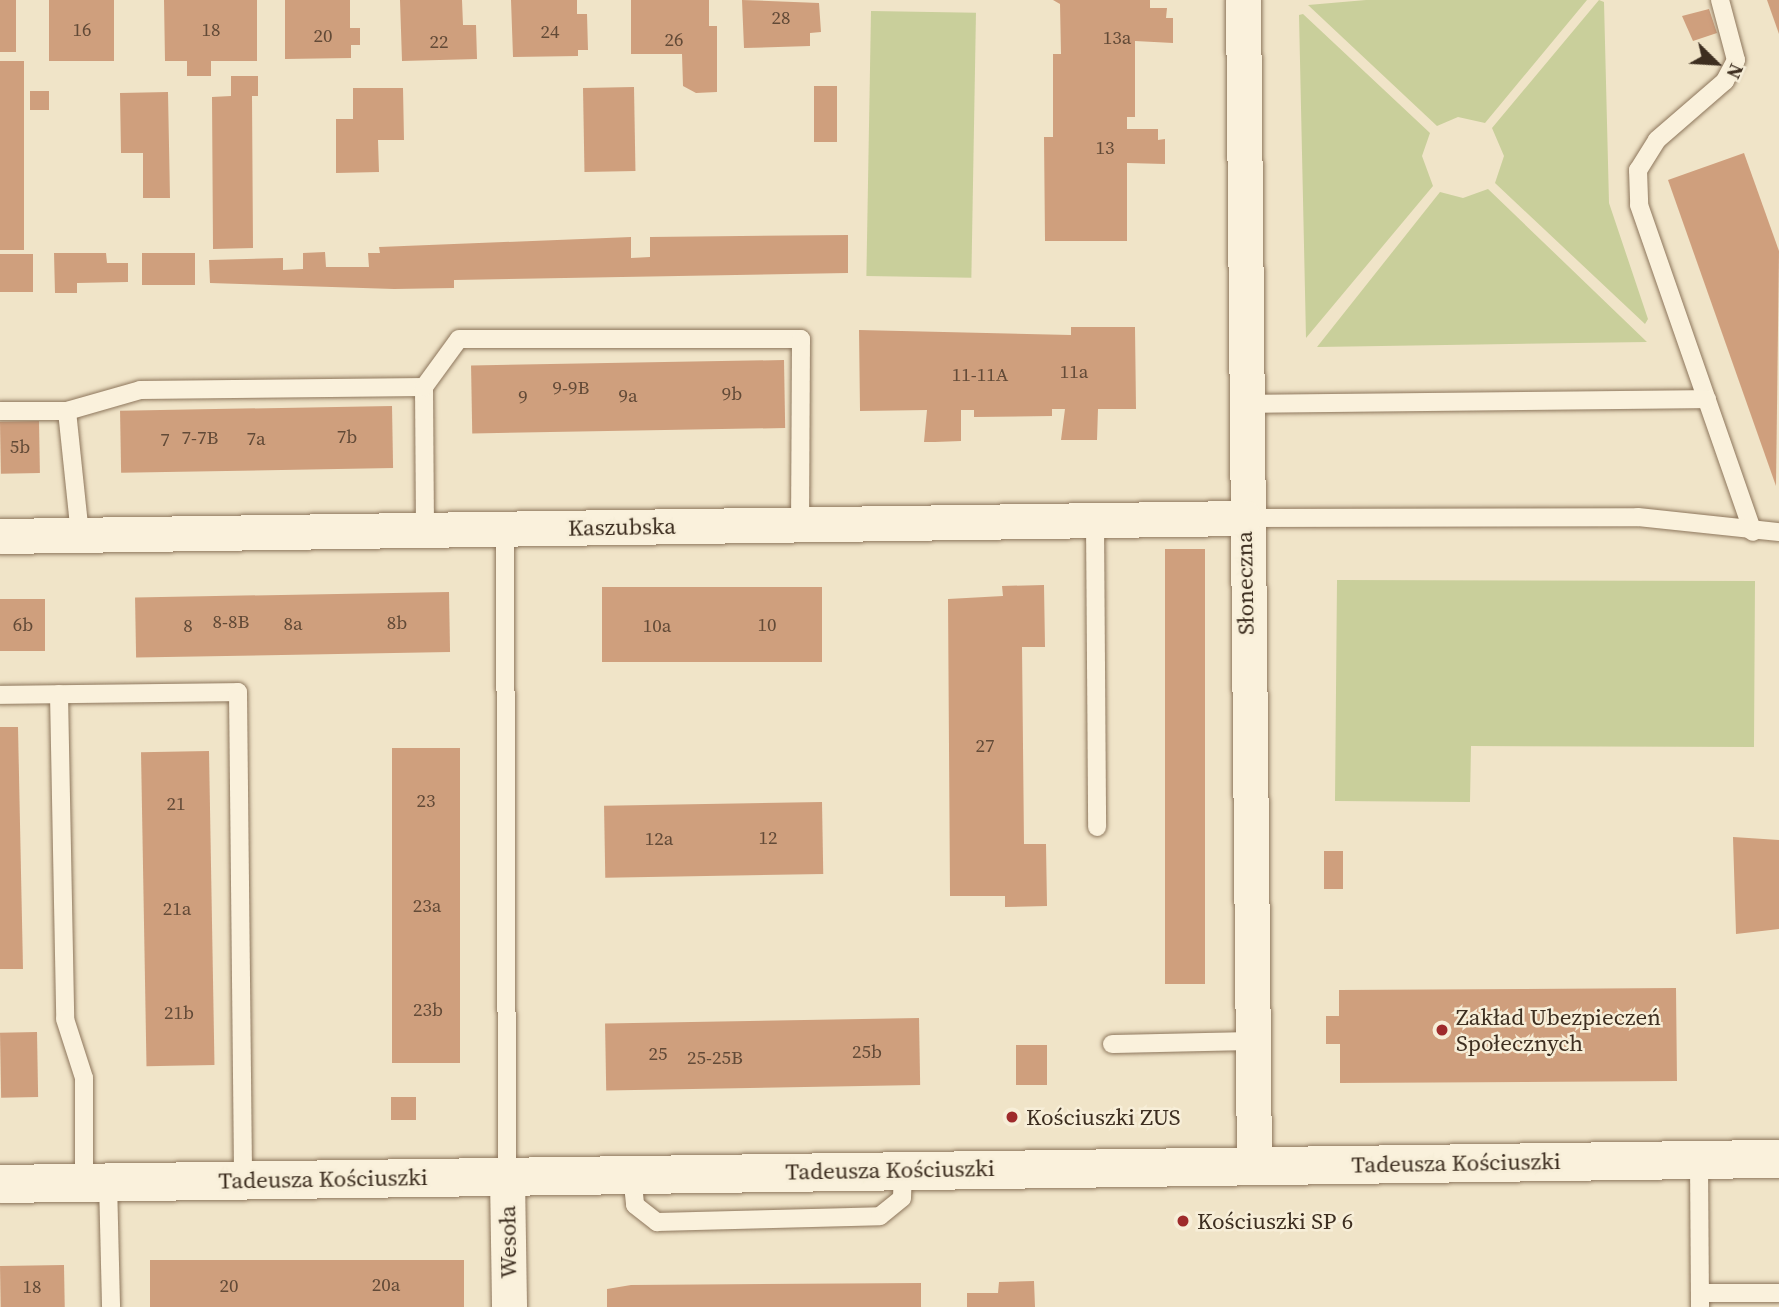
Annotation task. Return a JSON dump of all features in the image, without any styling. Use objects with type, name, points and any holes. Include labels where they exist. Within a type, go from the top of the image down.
[{"type":"street","name":"Słoneczna","points":[[1242,0],[1244,518],[1254,1167]]},
{"type":"street","name":"Kaszubska","points":[[0,537],[1244,518]]},
{"type":"street","name":"Tadeusza Kościuszki","points":[[0,1184],[1779,1158]]},
{"type":"street","name":"Wesoła","points":[[507,1177],[509,1307]]},
{"type":"lane","points":[[1720,0],[1736,60],[1725,81],[1657,140],[1639,170],[1639,205],[1753,532]]},
{"type":"lane","points":[[425,530],[424,387],[460,339],[801,339],[800,525]]},
{"type":"lane","points":[[0,411],[67,411],[140,390],[424,387]]},
{"type":"lane","points":[[1244,404],[1707,399]]},
{"type":"lane","points":[[67,411],[80,535]]},
{"type":"lane","points":[[1244,518],[1638,517],[1753,532],[1779,532]]},
{"type":"lane","points":[[1094,521],[1097,827]]},
{"type":"lane","points":[[505,529],[507,1177]]},
{"type":"lane","points":[[0,695],[238,692],[243,1181]]},
{"type":"lane","points":[[59,694],[65,1019],[84,1078],[111,1307]]},
{"type":"lane","points":[[1112,1044],[1253,1041]]},
{"type":"lane","points":[[1699,1160],[1700,1300],[1779,1293]]},
{"type":"green space","points":[[1366,0],[1587,0],[1485,123],[1458,117],[1437,126],[1308,5]]},
{"type":"green space","points":[[1599,0],[1604,2],[1609,203],[1648,319],[1645,324],[1495,183],[1504,156],[1492,128]]},
{"type":"green space","points":[[871,11],[976,13],[971,278],[866,276]]},
{"type":"green space","points":[[1303,14],[1430,133],[1422,156],[1433,186],[1306,338],[1299,15]]},
{"type":"green space","points":[[1488,189],[1647,342],[1317,347],[1440,192],[1463,198]]},
{"type":"green space","points":[[1337,580],[1755,581],[1754,747],[1471,746],[1470,802],[1335,801]]},
{"type":"building","points":[[0,0],[16,0],[16,52],[0,52]]},
{"type":"building","points":[[49,0],[114,0],[114,61],[49,61]]},
{"type":"building","points":[[164,0],[257,0],[257,61],[211,61],[211,76],[187,76],[187,61],[165,61]]},
{"type":"building","points":[[285,0],[350,0],[350,28],[360,28],[360,45],[351,45],[351,58],[285,59]]},
{"type":"building","points":[[400,0],[462,0],[463,25],[476,25],[477,59],[402,61]]},
{"type":"building","points":[[511,0],[577,0],[577,14],[587,14],[588,50],[578,50],[578,56],[513,57]]},
{"type":"building","points":[[631,0],[709,0],[709,26],[717,26],[717,92],[696,93],[683,86],[682,54],[631,54]]},
{"type":"building","points":[[742,0],[819,3],[821,32],[810,33],[810,46],[744,48]]},
{"type":"building","points":[[1053,0],[1150,0],[1150,8],[1167,8],[1166,18],[1173,18],[1173,43],[1135,41],[1135,117],[1127,117],[1127,129],[1158,129],[1158,140],[1165,139],[1165,164],[1127,163],[1127,241],[1045,241],[1044,137],[1053,137],[1053,54],[1061,54],[1060,4]]},
{"type":"building","points":[[1767,0],[1779,0],[1779,34]]},
{"type":"building","points":[[1709,9],[1717,33],[1693,41],[1682,16]]},
{"type":"building","points":[[0,61],[24,61],[24,250],[0,250]]},
{"type":"building","points":[[231,76],[258,76],[258,96],[252,96],[253,248],[213,249],[212,97],[231,96]]},
{"type":"building","points":[[814,86],[837,86],[837,142],[814,142]]},
{"type":"building","points":[[634,87],[635,171],[584,172],[583,88]]},
{"type":"building","points":[[353,88],[403,88],[404,140],[378,140],[379,172],[336,173],[336,119],[353,119]]},
{"type":"building","points":[[30,91],[49,91],[49,110],[30,110]]},
{"type":"building","points":[[168,92],[170,198],[143,198],[143,153],[121,153],[120,93]]},
{"type":"building","points":[[1744,153],[1779,251],[1776,486],[1668,180]]},
{"type":"building","points":[[848,235],[848,273],[454,280],[454,288],[394,289],[210,283],[209,260],[283,258],[283,270],[303,269],[303,253],[325,252],[326,267],[369,267],[368,253],[380,253],[379,247],[631,237],[631,258],[650,257],[650,237]]},
{"type":"building","points":[[54,253],[106,253],[107,263],[128,263],[128,282],[77,283],[77,293],[55,293]]},
{"type":"building","points":[[142,253],[195,253],[195,285],[142,285]]},
{"type":"building","points":[[0,254],[33,254],[33,292],[0,292]]},
{"type":"building","points":[[1071,327],[1135,327],[1136,409],[1098,409],[1097,440],[1061,440],[1065,409],[1052,409],[1052,416],[974,417],[974,410],[961,410],[961,441],[935,442],[924,442],[927,410],[860,411],[859,330],[1071,335]]},
{"type":"building","points":[[784,360],[785,428],[472,433],[471,365]]},
{"type":"building","points":[[392,406],[393,468],[121,473],[120,411]]},
{"type":"building","points":[[39,421],[40,473],[1,474],[0,422]]},
{"type":"building","points":[[1165,549],[1205,549],[1205,984],[1165,984]]},
{"type":"building","points":[[1044,585],[1045,647],[1022,647],[1024,844],[1046,844],[1047,906],[1005,907],[1005,896],[950,896],[948,599],[1003,596],[1002,586]]},
{"type":"building","points":[[602,587],[822,587],[822,662],[602,662]]},
{"type":"building","points":[[449,592],[450,652],[136,657],[135,597]]},
{"type":"building","points":[[0,599],[45,599],[45,651],[0,651]]},
{"type":"building","points":[[0,727],[18,727],[23,969],[0,969]]},
{"type":"building","points":[[392,748],[460,748],[460,1063],[392,1063]]},
{"type":"building","points":[[209,751],[214,1065],[146,1066],[141,752]]},
{"type":"building","points":[[822,802],[823,874],[605,878],[604,806]]},
{"type":"building","points":[[1733,837],[1779,840],[1779,929],[1736,934]]},
{"type":"building","points":[[1324,851],[1343,851],[1343,889],[1324,889]]},
{"type":"building","name":"Zakład Ubezpieczeń Społecznych","points":[[1676,988],[1677,1081],[1340,1083],[1340,1044],[1326,1044],[1326,1016],[1339,1016],[1339,990]]},
{"type":"building","points":[[919,1018],[920,1085],[606,1090],[605,1023]]},
{"type":"building","points":[[37,1032],[38,1097],[1,1098],[0,1033]]},
{"type":"building","points":[[1016,1045],[1047,1045],[1047,1085],[1016,1085]]},
{"type":"building","points":[[391,1097],[416,1097],[416,1120],[391,1120]]},
{"type":"building","points":[[150,1260],[464,1260],[464,1307],[150,1307]]},
{"type":"building","points":[[64,1265],[65,1307],[1,1307],[0,1266]]},
{"type":"building","points":[[1034,1281],[1035,1307],[967,1307],[967,1293],[998,1293],[999,1282]]},
{"type":"building","points":[[921,1283],[921,1307],[607,1307],[607,1289],[631,1285]]},
{"type":"place","name":"Zakład Ubezpieczeń Społecznych","points":[[1442,1030]]},
{"type":"place","name":"Kościuszki ZUS","points":[[1012,1117]]},
{"type":"place","name":"Kościuszki SP 6","points":[[1183,1221]]}]
